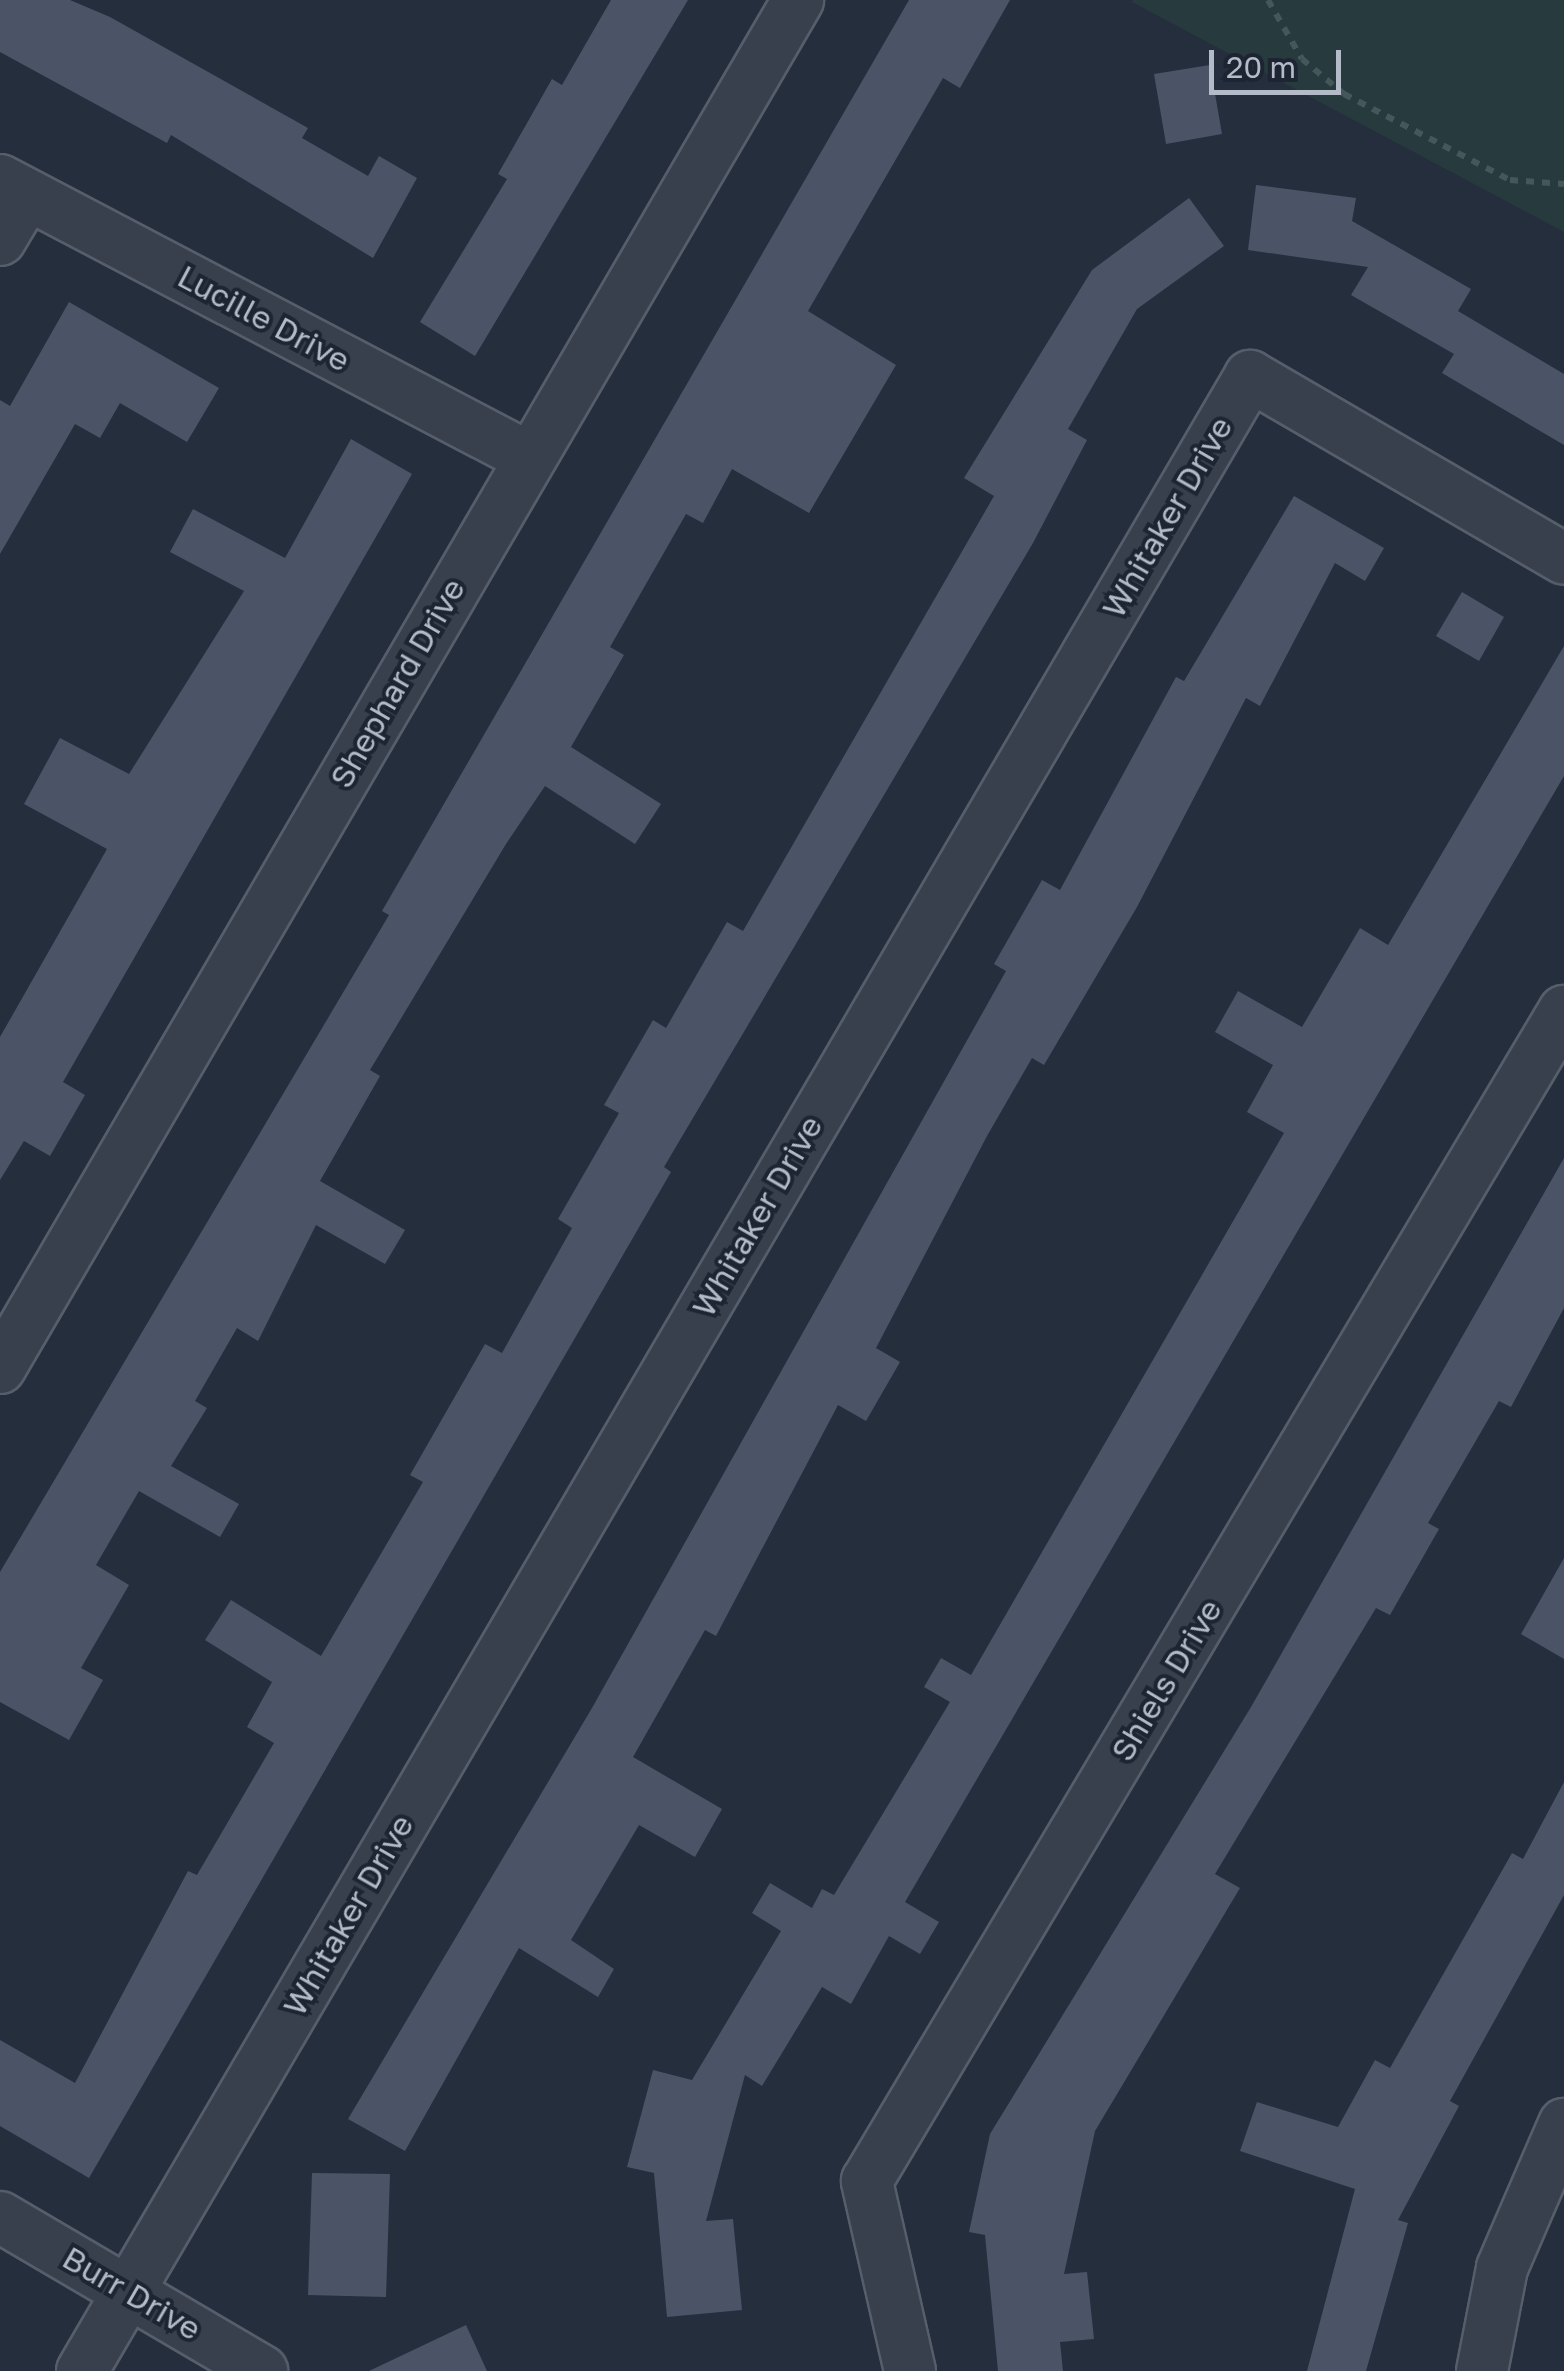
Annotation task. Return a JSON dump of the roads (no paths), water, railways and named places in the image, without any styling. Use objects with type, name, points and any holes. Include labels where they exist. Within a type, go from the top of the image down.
[{"type":"street","name":"Shephard Drive","points":[[0,1368],[528,456],[798,0]]},
{"type":"street","name":"Lucille Drive","points":[[14,187],[528,456]]},
{"type":"street","points":[[0,240],[14,187]]},
{"type":"street","name":"Whitaker Drive","points":[[82,2371],[1250,376],[1564,559]]},
{"type":"street","name":"Shiels Drive","points":[[910,2371],[867,2181],[1564,1012]]},
{"type":"street","points":[[1482,2371],[1502,2268],[1564,2124]]},
{"type":"street","name":"Burr Drive","points":[[0,2217],[129,2289],[262,2371]]}]
